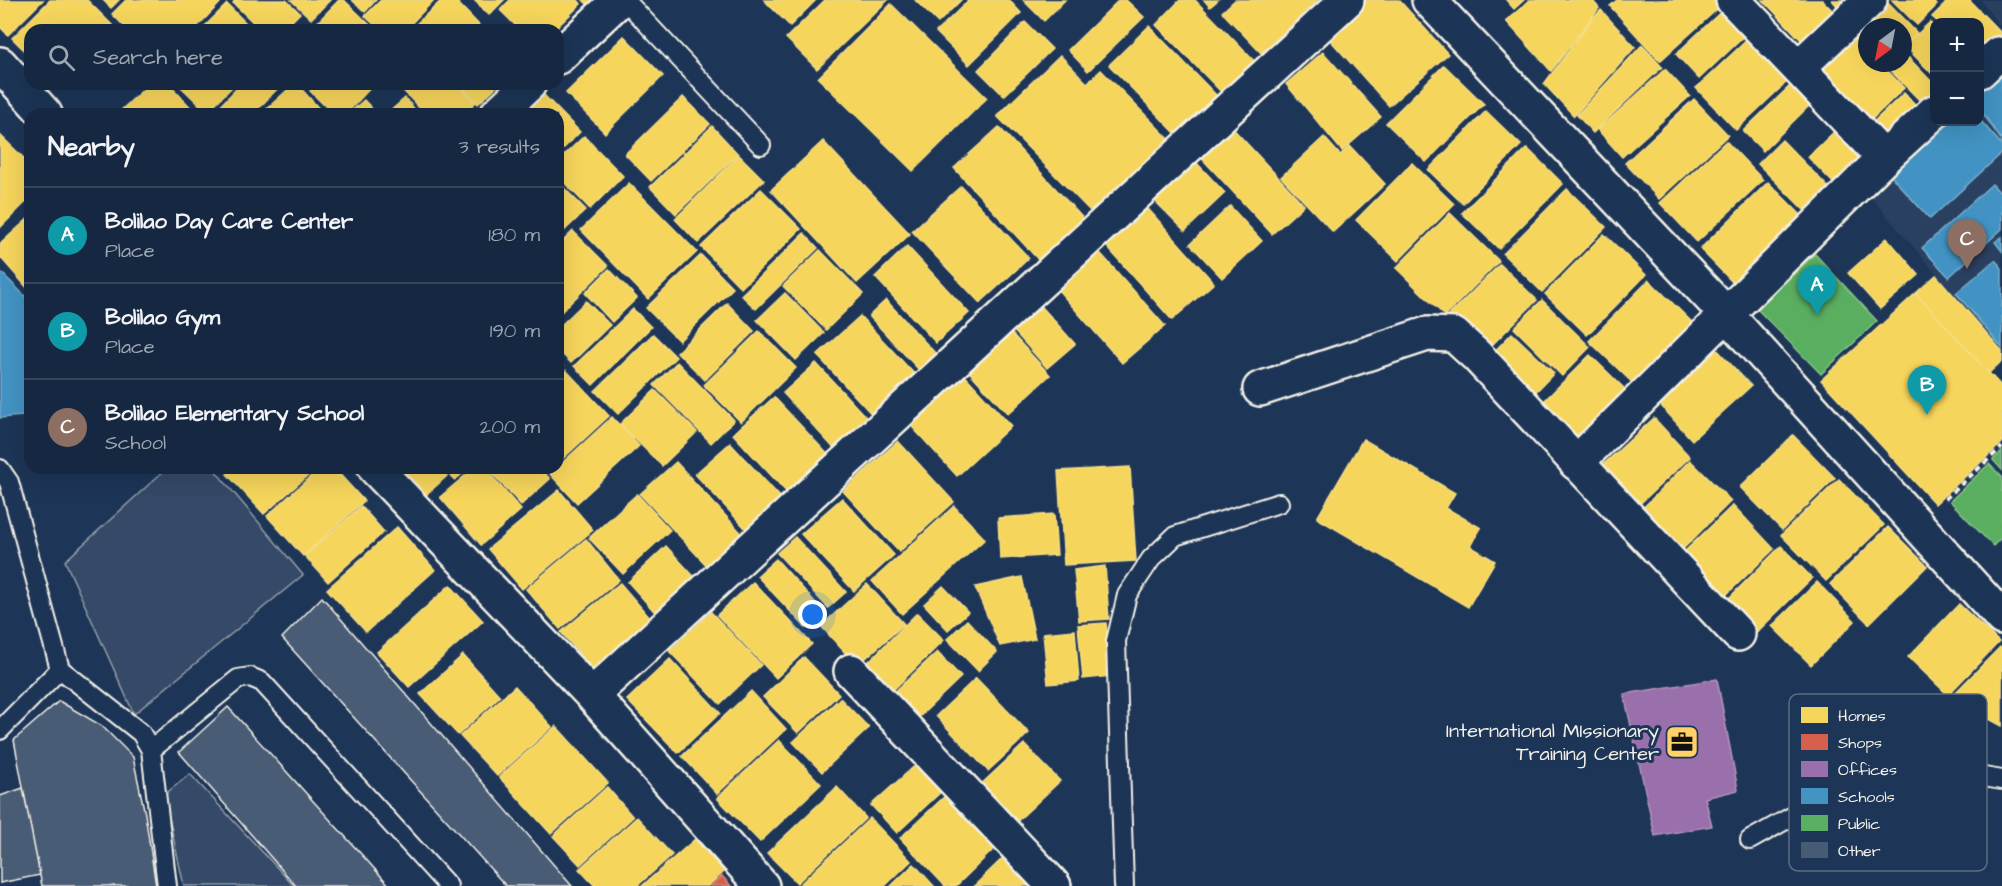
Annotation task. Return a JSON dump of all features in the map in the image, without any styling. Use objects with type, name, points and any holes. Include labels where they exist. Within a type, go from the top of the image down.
[{"type":"street","points":[[564,51],[619,0]]},
{"type":"street","points":[[592,695],[1347,0]]},
{"type":"street","points":[[1429,0],[1727,315],[2002,618]]},
{"type":"street","points":[[1733,0],[1884,158]]},
{"type":"street","points":[[1798,68],[1870,0]]},
{"type":"street","points":[[0,64],[40,108]]},
{"type":"street","points":[[503,108],[523,90]]},
{"type":"street","points":[[1576,463],[1884,158],[1930,117]]},
{"type":"street","points":[[1260,389],[1427,334],[1454,335],[1738,634]]},
{"type":"street","points":[[381,474],[592,695],[762,886]]},
{"type":"street","points":[[851,671],[1054,886]]},
{"type":"lane","points":[[625,0],[761,145]]},
{"type":"lane","points":[[0,469],[9,482],[60,669],[141,733],[151,750],[167,886]]},
{"type":"lane","points":[[1124,886],[1116,641],[1128,596],[1151,559],[1175,536],[1279,503]]},
{"type":"lane","points":[[0,730],[60,669]]},
{"type":"lane","points":[[151,750],[238,679],[250,677],[262,682],[448,886]]},
{"type":"lane","points":[[1987,778],[2002,780]]},
{"type":"lane","points":[[1750,840],[1789,818]]},
{"type":"path","points":[[1917,524],[2002,447]]},
{"type":"shaded area","points":[[1981,0],[2002,0],[2002,30]]},
{"type":"shaded area","points":[[2002,70],[2002,351],[1863,188],[1937,126],[1984,126],[1984,86]]},
{"type":"shaded area","points":[[160,474],[218,474],[303,575],[134,714],[65,561]]},
{"type":"shaded area","points":[[190,774],[294,886],[184,886],[164,795]]},
{"type":"building: Homes","points":[[0,0],[43,0],[8,35],[0,27]]},
{"type":"building: Homes","points":[[50,0],[87,0],[111,24],[26,24]]},
{"type":"building: Homes","points":[[103,0],[119,0],[111,8]]},
{"type":"building: Homes","points":[[126,0],[217,0],[220,3],[200,24],[122,24],[112,14]]},
{"type":"building: Homes","points":[[235,0],[286,0],[300,13],[289,24],[255,24],[233,3]]},
{"type":"building: Homes","points":[[291,0],[330,0],[311,19]]},
{"type":"building: Homes","points":[[339,0],[344,0],[369,24],[316,24]]},
{"type":"building: Homes","points":[[352,0],[376,0],[365,12]]},
{"type":"building: Homes","points":[[381,0],[434,0],[411,24],[374,24],[365,16]]},
{"type":"building: Homes","points":[[442,0],[455,0],[478,24],[416,24]]},
{"type":"building: Homes","points":[[474,0],[504,0],[489,15]]},
{"type":"building: Homes","points":[[510,0],[578,0],[581,4],[560,24],[514,24],[500,10]]},
{"type":"building: Homes","points":[[583,0],[597,0],[590,7]]},
{"type":"building: Homes","points":[[764,0],[816,0],[790,26]]},
{"type":"building: Homes","points":[[825,0],[888,0],[817,69],[786,38]]},
{"type":"building: Homes","points":[[915,0],[961,0],[938,23]]},
{"type":"building: Homes","points":[[969,0],[1009,0],[1021,13],[969,65],[936,32]]},
{"type":"building: Homes","points":[[1023,0],[1065,0],[1044,21]]},
{"type":"building: Homes","points":[[1119,0],[1126,0],[1144,17],[1088,71],[1068,50]]},
{"type":"building: Homes","points":[[1180,0],[1195,0],[1259,66],[1227,98],[1156,25]]},
{"type":"building: Homes","points":[[1204,0],[1218,0],[1210,7]]},
{"type":"building: Homes","points":[[1235,0],[1318,0],[1261,53],[1222,12]]},
{"type":"building: Homes","points":[[1362,0],[1399,0],[1448,54],[1389,106],[1324,33]]},
{"type":"building: Homes","points":[[1506,0],[1524,0],[1514,9]]},
{"type":"building: Homes","points":[[1530,0],[1592,0],[1599,8],[1551,71],[1506,21]]},
{"type":"building: Homes","points":[[1617,0],[1723,0],[1725,2],[1660,61],[1610,6]]},
{"type":"building: Homes","points":[[1763,0],[1822,0],[1834,12],[1803,42]]},
{"type":"building: Homes","points":[[1832,0],[1844,0],[1837,6]]},
{"type":"building: Homes","points":[[1885,0],[1902,18],[1862,18]]},
{"type":"building: Homes","points":[[1892,0],[1932,0],[1937,5],[1917,25]]},
{"type":"building: Homes","points":[[1949,0],[1969,0],[2002,34],[1984,52],[1984,18],[1932,17]]},
{"type":"building: Homes","points":[[227,4],[247,24],[207,24]]},
{"type":"building: Homes","points":[[891,4],[987,98],[913,171],[818,78]]},
{"type":"building: Homes","points":[[1727,6],[1751,30],[1699,79],[1676,54]]},
{"type":"building: Homes","points":[[1601,10],[1635,47],[1574,116],[1544,84]]},
{"type":"building: Homes","points":[[1858,21],[1858,34],[1851,27]]},
{"type":"building: Homes","points":[[1025,22],[1052,49],[1004,96],[978,70]]},
{"type":"building: Homes","points":[[1930,22],[1930,72],[1912,53],[1912,39]]},
{"type":"building: Homes","points":[[24,26],[24,50],[12,38]]},
{"type":"building: Homes","points":[[1149,26],[1218,97],[1178,136],[1109,65]]},
{"type":"building: Homes","points":[[1845,28],[1858,41],[1858,72],[1889,72],[1904,88],[1863,128],[1804,68]]},
{"type":"building: Homes","points":[[1912,28],[1917,33],[1912,38]]},
{"type":"building: Homes","points":[[624,36],[663,76],[605,133],[566,93]]},
{"type":"building: Homes","points":[[1751,36],[1791,78],[1736,130],[1696,88]]},
{"type":"building: Homes","points":[[1642,45],[1662,67],[1593,133],[1577,115]]},
{"type":"building: Homes","points":[[1323,52],[1381,117],[1342,151],[1286,84]]},
{"type":"building: Homes","points":[[1060,55],[1087,83],[1101,70],[1170,140],[1094,215],[997,116]]},
{"type":"building: Homes","points":[[1912,61],[1930,80],[1930,107],[1928,109],[1892,72],[1912,72]]},
{"type":"building: Homes","points":[[1444,65],[1484,104],[1426,162],[1386,123]]},
{"type":"building: Homes","points":[[1665,69],[1690,96],[1622,157],[1598,130]]},
{"type":"building: Homes","points":[[1792,84],[1811,104],[1763,151],[1743,131]]},
{"type":"building: Homes","points":[[143,90],[175,90],[191,108],[123,108]]},
{"type":"building: Homes","points":[[184,90],[229,90],[211,108],[203,108]]},
{"type":"building: Homes","points":[[235,90],[276,90],[259,108],[218,108]]},
{"type":"building: Homes","points":[[287,90],[302,90],[319,108],[268,108]]},
{"type":"building: Homes","points":[[368,90],[352,108],[327,108],[310,91]]},
{"type":"building: Homes","points":[[403,90],[463,90],[475,103],[470,108],[419,108]]},
{"type":"building: Homes","points":[[465,90],[493,90],[478,104]]},
{"type":"building: Homes","points":[[1904,93],[1925,114],[1887,151],[1865,130]]},
{"type":"building: Homes","points":[[544,95],[557,108],[530,108]]},
{"type":"building: Homes","points":[[683,97],[710,124],[651,181],[625,154]]},
{"type":"building: Homes","points":[[405,98],[414,108],[394,108]]},
{"type":"building: Homes","points":[[1694,99],[1728,135],[1659,199],[1625,163]]},
{"type":"building: Homes","points":[[364,100],[371,108],[355,108]]},
{"type":"building: Homes","points":[[1486,111],[1521,145],[1463,204],[1428,170]]},
{"type":"building: Homes","points":[[564,116],[580,132],[564,148]]},
{"type":"building: Homes","points":[[1226,121],[1304,205],[1272,234],[1195,151]]},
{"type":"building: Homes","points":[[712,126],[738,154],[676,214],[650,187]]},
{"type":"building: Homes","points":[[999,127],[1089,225],[1044,266],[954,168]]},
{"type":"building: Homes","points":[[1839,127],[1873,162],[1842,192],[1808,157]]},
{"type":"building: Homes","points":[[0,135],[24,158],[24,204],[0,228]]},
{"type":"building: Homes","points":[[584,136],[623,176],[590,209],[564,182],[564,155]]},
{"type":"building: Homes","points":[[1324,137],[1340,155],[1350,146],[1385,184],[1333,232],[1281,177]]},
{"type":"building: Homes","points":[[1782,140],[1828,187],[1804,210],[1758,164]]},
{"type":"building: Homes","points":[[823,141],[910,234],[857,283],[771,190]]},
{"type":"building: Homes","points":[[1726,141],[1763,180],[1697,242],[1660,203]]},
{"type":"building: Homes","points":[[1527,148],[1563,184],[1499,249],[1462,213]]},
{"type":"building: Homes","points":[[739,155],[764,180],[698,243],[675,219]]},
{"type":"building: Homes","points":[[1194,160],[1225,193],[1185,231],[1153,199]]},
{"type":"building: Homes","points":[[1412,163],[1454,204],[1398,261],[1356,220]]},
{"type":"building: Homes","points":[[1768,182],[1810,224],[1741,291],[1700,249]]},
{"type":"building: Homes","points":[[629,183],[697,252],[648,299],[581,230]]},
{"type":"building: Homes","points":[[961,186],[1029,258],[980,303],[912,231]]},
{"type":"building: Homes","points":[[564,188],[586,210],[564,231]]},
{"type":"building: Homes","points":[[761,189],[801,229],[741,288],[701,247]]},
{"type":"building: Homes","points":[[1567,189],[1606,227],[1542,292],[1503,254]]},
{"type":"building: Homes","points":[[1142,202],[1214,283],[1172,320],[1100,239]]},
{"type":"building: Homes","points":[[1230,206],[1262,241],[1222,278],[1190,244]]},
{"type":"building: Homes","points":[[1450,213],[1499,261],[1445,316],[1396,268]]},
{"type":"building: Homes","points":[[24,222],[24,284],[0,257],[0,244]]},
{"type":"building: Homes","points":[[573,231],[608,266],[564,309],[564,240]]},
{"type":"building: Homes","points":[[804,233],[818,248],[756,309],[741,295]]},
{"type":"building: Homes","points":[[1604,234],[1646,275],[1587,335],[1545,294]]},
{"type":"building: Homes","points":[[1887,238],[1919,275],[1880,309],[1848,273]]},
{"type":"building: Homes","points":[[907,246],[969,313],[936,343],[875,277]]},
{"type":"building: Homes","points":[[1094,246],[1165,326],[1122,363],[1052,283]]},
{"type":"building: Homes","points":[[820,250],[863,294],[826,330],[783,286]]},
{"type":"building: Homes","points":[[701,255],[733,288],[679,341],[646,308]]},
{"type":"building: Homes","points":[[1500,264],[1537,300],[1485,352],[1448,316]]},
{"type":"building: Homes","points":[[609,269],[637,298],[612,322],[585,293]]},
{"type":"building: Homes","points":[[1936,275],[2002,351],[2002,361],[1989,373],[1916,293]]},
{"type":"building: Homes","points":[[1649,280],[1701,331],[1641,391],[1589,341]]},
{"type":"building: Homes","points":[[785,293],[824,333],[796,360],[757,320]]},
{"type":"building: Homes","points":[[1916,293],[2002,387],[2002,443],[1935,504],[1821,380]]},
{"type":"building: Homes","points":[[1034,298],[1075,344],[1047,368],[1006,322]]},
{"type":"building: Homes","points":[[886,300],[936,354],[919,370],[869,316]]},
{"type":"building: Homes","points":[[1542,300],[1590,347],[1562,376],[1514,328]]},
{"type":"building: Homes","points":[[586,301],[610,325],[571,363],[564,356],[564,322]]},
{"type":"building: Homes","points":[[727,303],[754,331],[705,380],[677,352]]},
{"type":"building: Homes","points":[[633,309],[651,327],[593,385],[574,366]]},
{"type":"building: Homes","points":[[860,316],[920,380],[877,420],[817,355]]},
{"type":"building: Homes","points":[[1003,324],[1050,375],[1008,414],[961,363]]},
{"type":"building: Homes","points":[[759,331],[796,368],[741,422],[704,385]]},
{"type":"building: Homes","points":[[1512,333],[1554,373],[1528,400],[1487,359]]},
{"type":"building: Homes","points":[[653,334],[676,357],[618,414],[595,391]]},
{"type":"building: Homes","points":[[1712,344],[1751,386],[1692,440],[1654,398]]},
{"type":"building: Homes","points":[[1590,355],[1629,393],[1577,445],[1538,407]]},
{"type":"building: Homes","points":[[677,362],[734,420],[711,443],[654,385]]},
{"type":"building: Homes","points":[[816,363],[874,426],[841,456],[783,393]]},
{"type":"building: Homes","points":[[959,369],[1011,426],[957,476],[904,418]]},
{"type":"building: Homes","points":[[566,370],[609,416],[564,457],[564,372]]},
{"type":"building: Homes","points":[[655,390],[697,432],[662,466],[620,424]]},
{"type":"building: Homes","points":[[774,397],[832,459],[791,497],[733,434]]},
{"type":"building: Homes","points":[[612,417],[639,446],[577,503],[550,474],[564,474],[564,461]]},
{"type":"building: Homes","points":[[1654,418],[1690,457],[1631,512],[1594,473]]},
{"type":"building: Homes","points":[[1793,435],[1835,478],[1782,530],[1740,487]]},
{"type":"building: Homes","points":[[1363,439],[1455,493],[1446,508],[1481,528],[1470,546],[1495,561],[1468,607],[1317,518]]},
{"type":"building: Homes","points":[[898,441],[954,502],[899,552],[843,491]]},
{"type":"building: Homes","points":[[730,443],[781,498],[747,530],[695,474]]},
{"type":"building: Homes","points":[[1690,460],[1731,501],[1674,558],[1634,517]]},
{"type":"building: Homes","points":[[676,462],[745,537],[710,569],[640,494]]},
{"type":"building: Homes","points":[[1130,467],[1136,561],[1064,565],[1058,471]]},
{"type":"building: Homes","points":[[227,474],[310,474],[264,514]]},
{"type":"building: Homes","points":[[313,474],[339,474],[364,501],[303,556],[267,516]]},
{"type":"building: Homes","points":[[405,474],[445,474],[447,476],[425,496]]},
{"type":"building: Homes","points":[[450,474],[462,474],[455,480]]},
{"type":"building: Homes","points":[[467,474],[490,474],[521,510],[481,545],[440,497]]},
{"type":"building: Homes","points":[[493,474],[545,474],[550,479],[521,505]]},
{"type":"building: Homes","points":[[1839,479],[1884,525],[1826,581],[1781,535]]},
{"type":"building: Homes","points":[[559,490],[593,530],[522,589],[488,549]]},
{"type":"building: Homes","points":[[637,494],[670,530],[623,574],[589,538]]},
{"type":"building: Homes","points":[[842,498],[894,555],[854,591],[801,534]]},
{"type":"building: Homes","points":[[1733,505],[1774,549],[1725,596],[1683,553]]},
{"type":"building: Homes","points":[[361,506],[384,532],[328,582],[305,556]]},
{"type":"building: Homes","points":[[954,506],[985,539],[902,614],[872,581]]},
{"type":"building: Homes","points":[[1054,514],[1057,555],[1000,559],[998,518]]},
{"type":"building: Homes","points":[[397,527],[435,570],[366,632],[327,589]]},
{"type":"building: Homes","points":[[1888,527],[1927,566],[1869,624],[1830,584]]},
{"type":"building: Homes","points":[[795,537],[846,592],[828,608],[777,553]]},
{"type":"building: Homes","points":[[586,539],[619,580],[560,629],[526,589]]},
{"type":"building: Homes","points":[[666,546],[700,583],[661,619],[628,582]]},
{"type":"building: Homes","points":[[1781,546],[1812,578],[1750,639],[1719,608]]},
{"type":"building: Homes","points":[[776,559],[824,612],[806,628],[757,576]]},
{"type":"building: Homes","points":[[1105,566],[1109,619],[1079,621],[1074,570]]},
{"type":"building: Homes","points":[[1022,577],[1035,639],[1000,646],[975,587]]},
{"type":"building: Homes","points":[[753,582],[812,644],[776,678],[717,615]]},
{"type":"building: Homes","points":[[1817,582],[1855,621],[1811,665],[1772,626]]},
{"type":"building: Homes","points":[[620,583],[656,625],[597,674],[561,632]]},
{"type":"building: Homes","points":[[867,584],[904,624],[857,666],[821,626]]},
{"type":"building: Homes","points":[[450,585],[483,621],[409,687],[377,652]]},
{"type":"building: Homes","points":[[943,586],[968,612],[948,630],[924,604]]},
{"type":"building: Homes","points":[[1959,604],[1999,642],[1949,694],[1908,657]]},
{"type":"building: Homes","points":[[711,612],[761,665],[720,704],[669,651]]},
{"type":"building: Homes","points":[[917,613],[944,640],[887,696],[861,669]]},
{"type":"building: Homes","points":[[967,620],[997,652],[978,671],[947,639]]},
{"type":"building: Homes","points":[[1106,623],[1111,676],[1083,679],[1078,625]]},
{"type":"building: Homes","points":[[1075,630],[1079,681],[1048,684],[1043,633]]},
{"type":"building: Homes","points":[[2000,647],[2002,649],[2002,726],[1987,718],[1987,694],[1954,694]]},
{"type":"building: Homes","points":[[937,652],[961,677],[912,724],[887,699]]},
{"type":"building: Homes","points":[[463,655],[500,696],[458,735],[420,694]]},
{"type":"building: Homes","points":[[804,657],[839,694],[798,733],[763,697]]},
{"type":"building: Homes","points":[[670,659],[720,713],[678,753],[627,700]]},
{"type":"building: Homes","points":[[976,678],[1029,733],[988,771],[936,716]]},
{"type":"building: Homes","points":[[515,686],[552,727],[497,776],[460,736]]},
{"type":"building: Homes","points":[[751,691],[786,729],[717,794],[682,756]]},
{"type":"building: Homes","points":[[840,698],[869,728],[822,772],[793,742]]},
{"type":"building: Homes","points":[[556,726],[608,783],[551,834],[499,777]]},
{"type":"building: Homes","points":[[779,740],[821,784],[760,842],[717,798]]},
{"type":"building: Homes","points":[[1024,744],[1060,781],[1011,827],[975,790]]},
{"type":"building: Homes","points":[[919,762],[944,789],[897,833],[871,805]]},
{"type":"building: Homes","points":[[607,787],[633,817],[580,865],[553,836]]},
{"type":"building: Homes","points":[[837,787],[866,818],[797,883],[767,853]]},
{"type":"building: Homes","points":[[945,796],[995,848],[956,886],[945,886],[900,838]]},
{"type":"building: Homes","points":[[637,817],[672,855],[637,886],[595,886],[579,869]]},
{"type":"building: Homes","points":[[870,818],[911,861],[885,886],[802,886],[800,884]]},
{"type":"building: Homes","points":[[695,839],[724,872],[708,886],[642,886]]},
{"type":"building: Homes","points":[[1006,855],[1035,886],[974,886]]},
{"type":"building: Homes","points":[[914,864],[934,886],[891,886]]},
{"type":"building: Shops","points":[[722,876],[731,886],[711,886]]},
{"type":"building: Offices","name":"International MIssionary Training Center","points":[[1717,679],[1738,790],[1705,798],[1712,826],[1655,836],[1624,694]]},
{"type":"building: Schools","points":[[2002,77],[2002,141],[1984,115],[1984,89]]},
{"type":"building: Schools","points":[[1984,125],[2002,145],[2002,153],[1930,219],[1890,175],[1944,126]]},
{"type":"building: Schools","points":[[1992,184],[2002,195],[2002,229],[1949,277],[1922,248]]},
{"type":"building: Schools","points":[[2002,237],[2002,251],[1995,242]]},
{"type":"building: Schools","points":[[1995,260],[2002,268],[2002,348],[1956,293]]},
{"type":"building: Schools","points":[[0,271],[24,295],[24,415],[0,418]]},
{"type":"building: Public","points":[[1815,254],[1877,321],[1821,374],[1757,309]]},
{"type":"building: Public","points":[[2002,451],[2002,470],[1993,460]]},
{"type":"building: Public","points":[[1989,464],[2002,477],[2002,537],[1993,546],[1950,501]]},
{"type":"building: Other","points":[[322,597],[572,886],[506,886],[282,638]]},
{"type":"building: Other","points":[[59,701],[102,726],[133,757],[145,814],[156,886],[42,886],[14,740]]},
{"type":"building: Other","points":[[228,707],[390,886],[296,886],[179,752]]},
{"type":"building: Other","points":[[23,788],[40,875],[0,883],[0,796]]},
{"type":"place","name":"Bolilao Elementary School","points":[[1967,269]]},
{"type":"place","name":"Bolilao Day Care Center","points":[[1817,315]]},
{"type":"place","name":"Bolilao Gym","points":[[1927,415]]},
{"type":"place","name":"International MIssionary Training Center","points":[[1682,742]]}]
